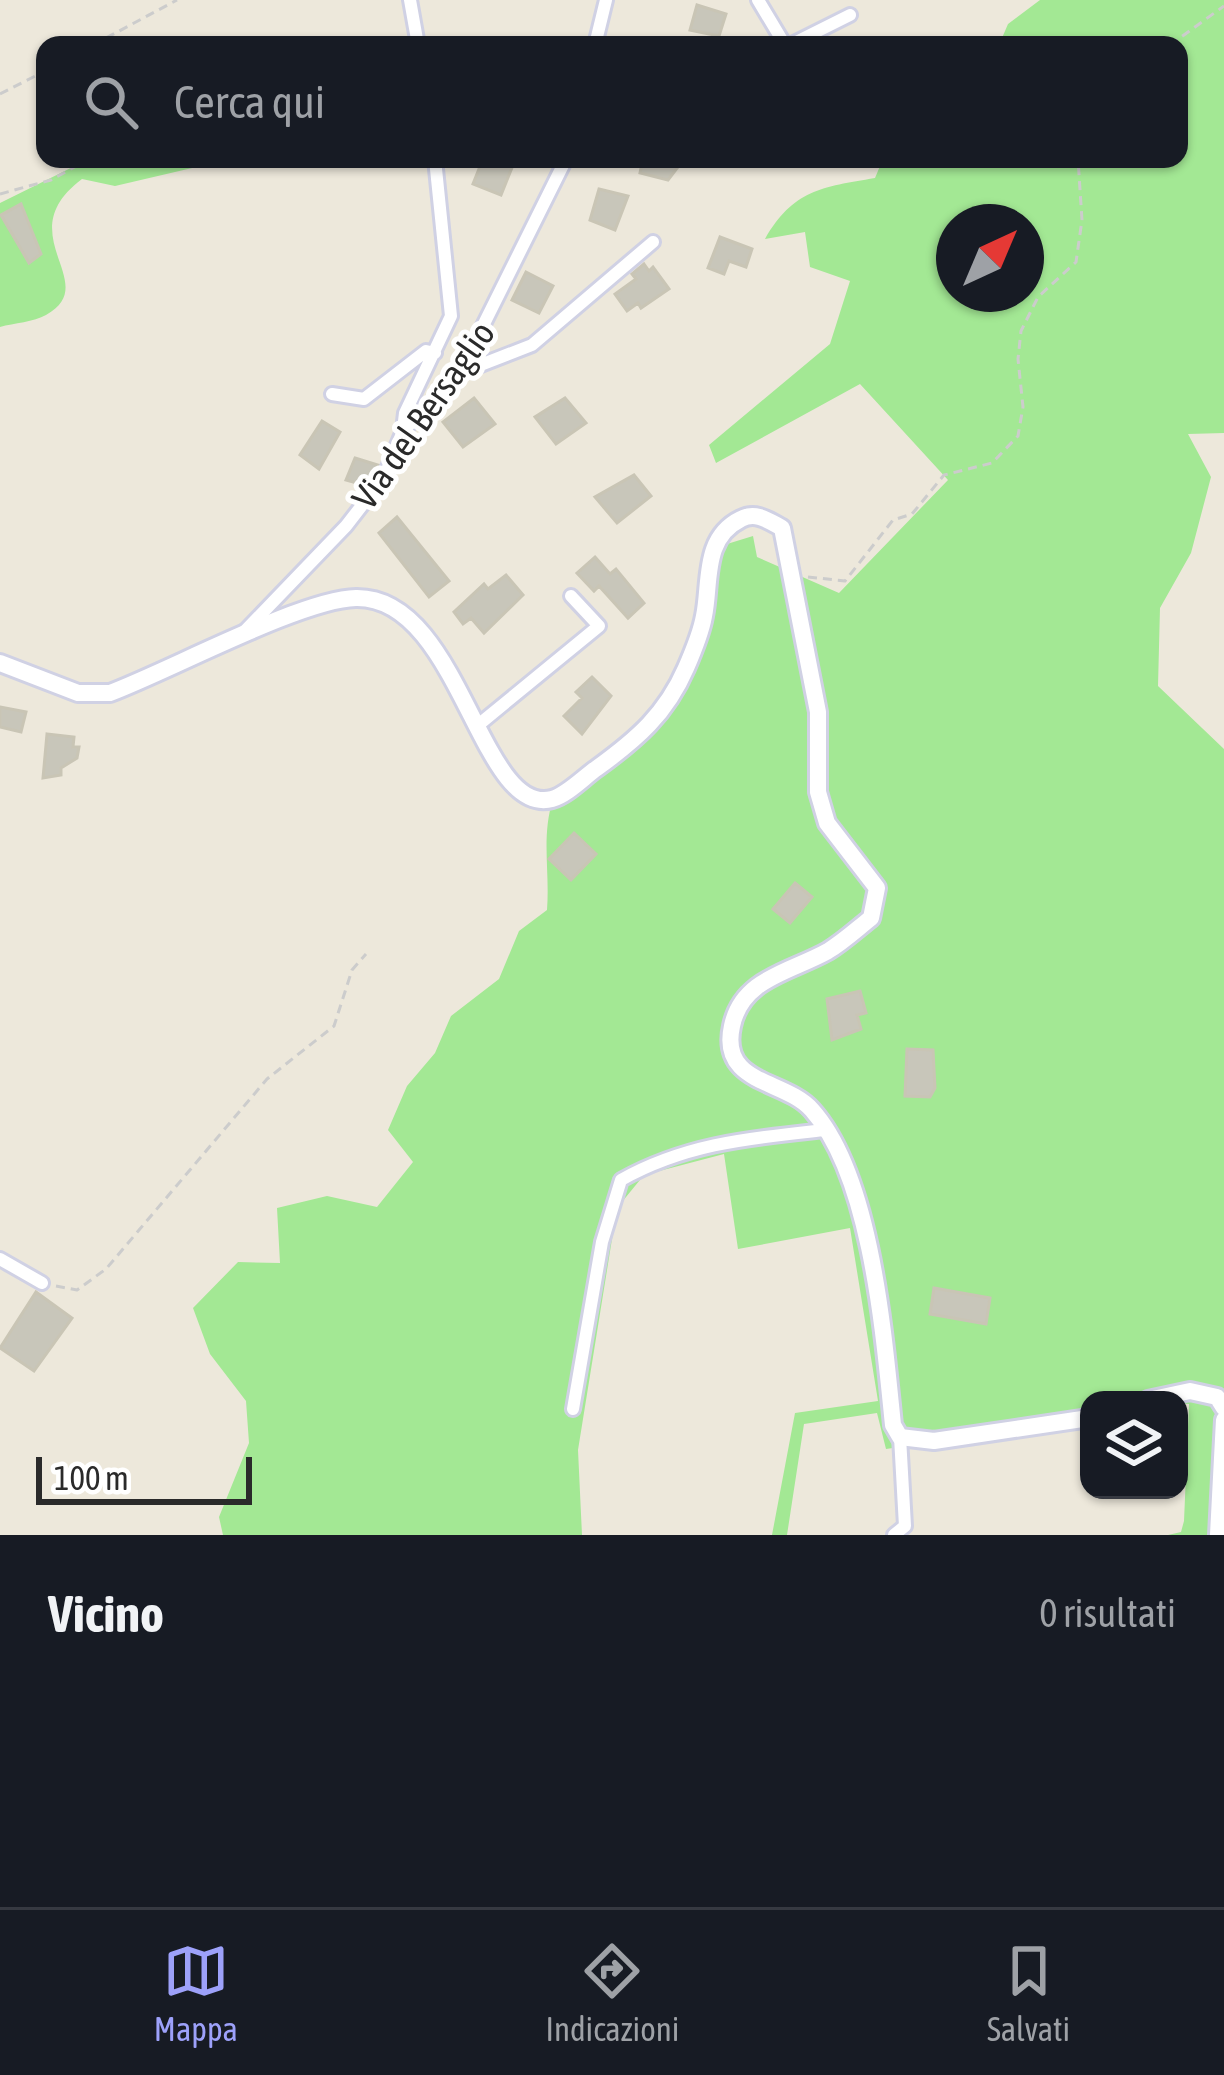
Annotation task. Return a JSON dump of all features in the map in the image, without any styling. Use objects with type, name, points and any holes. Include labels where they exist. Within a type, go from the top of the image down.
[{"type":"street","points":[[410,0],[416,36]]},
{"type":"street","points":[[597,36],[605,0]]},
{"type":"street","points":[[758,0],[781,36]]},
{"type":"street","points":[[806,36],[850,15]]},
{"type":"street","points":[[403,431],[405,413],[451,316],[437,168]]},
{"type":"street","name":"Via del Bersaglio","points":[[235,641],[346,526],[384,477],[403,431],[458,374],[477,346],[562,168]]},
{"type":"street","points":[[458,374],[532,344],[653,242]]},
{"type":"street","points":[[332,394],[364,399],[426,351],[436,353]]},
{"type":"street","points":[[0,663],[78,693],[110,693],[352,598],[388,601],[416,622],[443,660],[510,783],[530,798],[553,799],[650,729],[685,671],[704,616],[707,563],[730,527],[743,517],[760,516],[782,528],[795,575],[818,712],[818,792],[827,823],[877,888],[871,918],[830,950],[764,980],[740,1003],[731,1029],[731,1054],[750,1078],[810,1106],[825,1130],[875,1264],[892,1425],[900,1437],[904,1526],[894,1535]]},
{"type":"street","points":[[477,726],[599,626],[571,596]]},
{"type":"street","points":[[573,1409],[602,1242],[621,1180],[649,1164],[712,1143],[825,1130]]},
{"type":"street","points":[[0,1259],[43,1283]]},
{"type":"street","points":[[1188,1391],[1217,1397],[1224,1408]]},
{"type":"street","points":[[900,1437],[934,1442],[1080,1419]]},
{"type":"street","points":[[1218,1535],[1224,1420]]},
{"type":"path","points":[[110,36],[177,0]]},
{"type":"path","points":[[1182,36],[1224,6]]},
{"type":"path","points":[[0,94],[36,75]]},
{"type":"path","points":[[0,194],[51,180],[73,168]]},
{"type":"path","points":[[795,575],[845,581],[893,520],[912,514],[944,475],[992,463],[1018,436],[1023,407],[1021,331],[1038,297],[1076,262],[1082,220],[1079,168]]},
{"type":"path","points":[[43,1283],[76,1290],[106,1270],[267,1078],[334,1026],[352,970],[366,954]]},
{"type":"green space","points":[[1040,0],[1224,0],[1224,433],[1188,434],[1211,477],[1191,553],[1160,608],[1158,686],[1224,749],[1224,1535],[1168,1535],[1181,1532],[1188,1499],[1188,1391],[1080,1391],[1080,1420],[886,1449],[877,1413],[804,1424],[787,1535],[772,1535],[795,1413],[878,1401],[850,1228],[738,1249],[724,1154],[644,1175],[617,1208],[578,1450],[582,1535],[223,1535],[219,1517],[249,1443],[246,1401],[210,1354],[193,1308],[238,1262],[280,1263],[277,1208],[327,1196],[377,1207],[413,1162],[388,1130],[407,1086],[435,1053],[451,1016],[499,979],[519,931],[547,910],[547,841],[553,799],[650,729],[685,671],[707,563],[727,544],[753,536],[757,557],[839,593],[948,480],[860,384],[716,463],[709,445],[830,344],[850,281],[810,267],[805,232],[765,239],[798,201],[839,184],[875,178],[879,168],[1188,168],[1188,36],[1003,36],[1008,24]]},
{"type":"green space","points":[[71,168],[192,168],[115,186],[82,179],[61,200],[53,219],[66,288],[61,302],[46,315],[0,327],[0,203]]},
{"type":"building","points":[[697,5],[726,14],[719,36],[690,30]]},
{"type":"building","points":[[479,168],[512,168],[501,195],[473,184]]},
{"type":"building","points":[[641,168],[677,168],[668,180],[640,173]]},
{"type":"building","points":[[599,189],[628,196],[615,230],[590,220]]},
{"type":"building","points":[[21,204],[41,254],[29,263],[1,215]]},
{"type":"building","points":[[720,237],[752,249],[746,267],[729,261],[724,274],[708,268]]},
{"type":"building","points":[[644,264],[649,271],[653,267],[669,289],[641,308],[638,303],[627,311],[615,294],[636,279],[632,274]]},
{"type":"building","points":[[526,272],[553,286],[539,313],[512,300]]},
{"type":"building","points":[[474,398],[495,424],[463,447],[443,422]]},
{"type":"building","points":[[565,398],[586,423],[556,444],[535,417]]},
{"type":"building","points":[[322,421],[340,432],[319,469],[300,455]]},
{"type":"building","points":[[355,458],[378,465],[364,485],[346,480]]},
{"type":"building","points":[[634,475],[651,496],[617,523],[595,497]]},
{"type":"building","points":[[397,517],[449,581],[429,597],[379,533]]},
{"type":"building","points":[[595,557],[610,574],[616,569],[644,603],[628,618],[599,586],[594,591],[577,573]]},
{"type":"building","points":[[506,575],[523,595],[484,633],[471,618],[463,624],[454,612],[484,584],[488,589]]},
{"type":"building","points":[[592,677],[611,696],[582,734],[564,716],[582,698],[576,692]]},
{"type":"building","points":[[0,707],[26,712],[21,732],[0,727]]},
{"type":"building","points":[[47,734],[74,737],[73,747],[79,747],[77,758],[61,768],[61,775],[43,778]]},
{"type":"building","points":[[574,833],[596,854],[571,880],[549,859]]},
{"type":"building","points":[[795,883],[812,897],[790,923],[773,909]]},
{"type":"building","points":[[860,991],[866,1013],[857,1015],[861,1029],[832,1040],[827,999]]},
{"type":"building","points":[[907,1049],[933,1050],[935,1088],[930,1097],[905,1096]]},
{"type":"building","points":[[934,1288],[990,1298],[986,1324],[930,1314]]},
{"type":"building","points":[[36,1292],[72,1318],[34,1371],[0,1348]]}]
